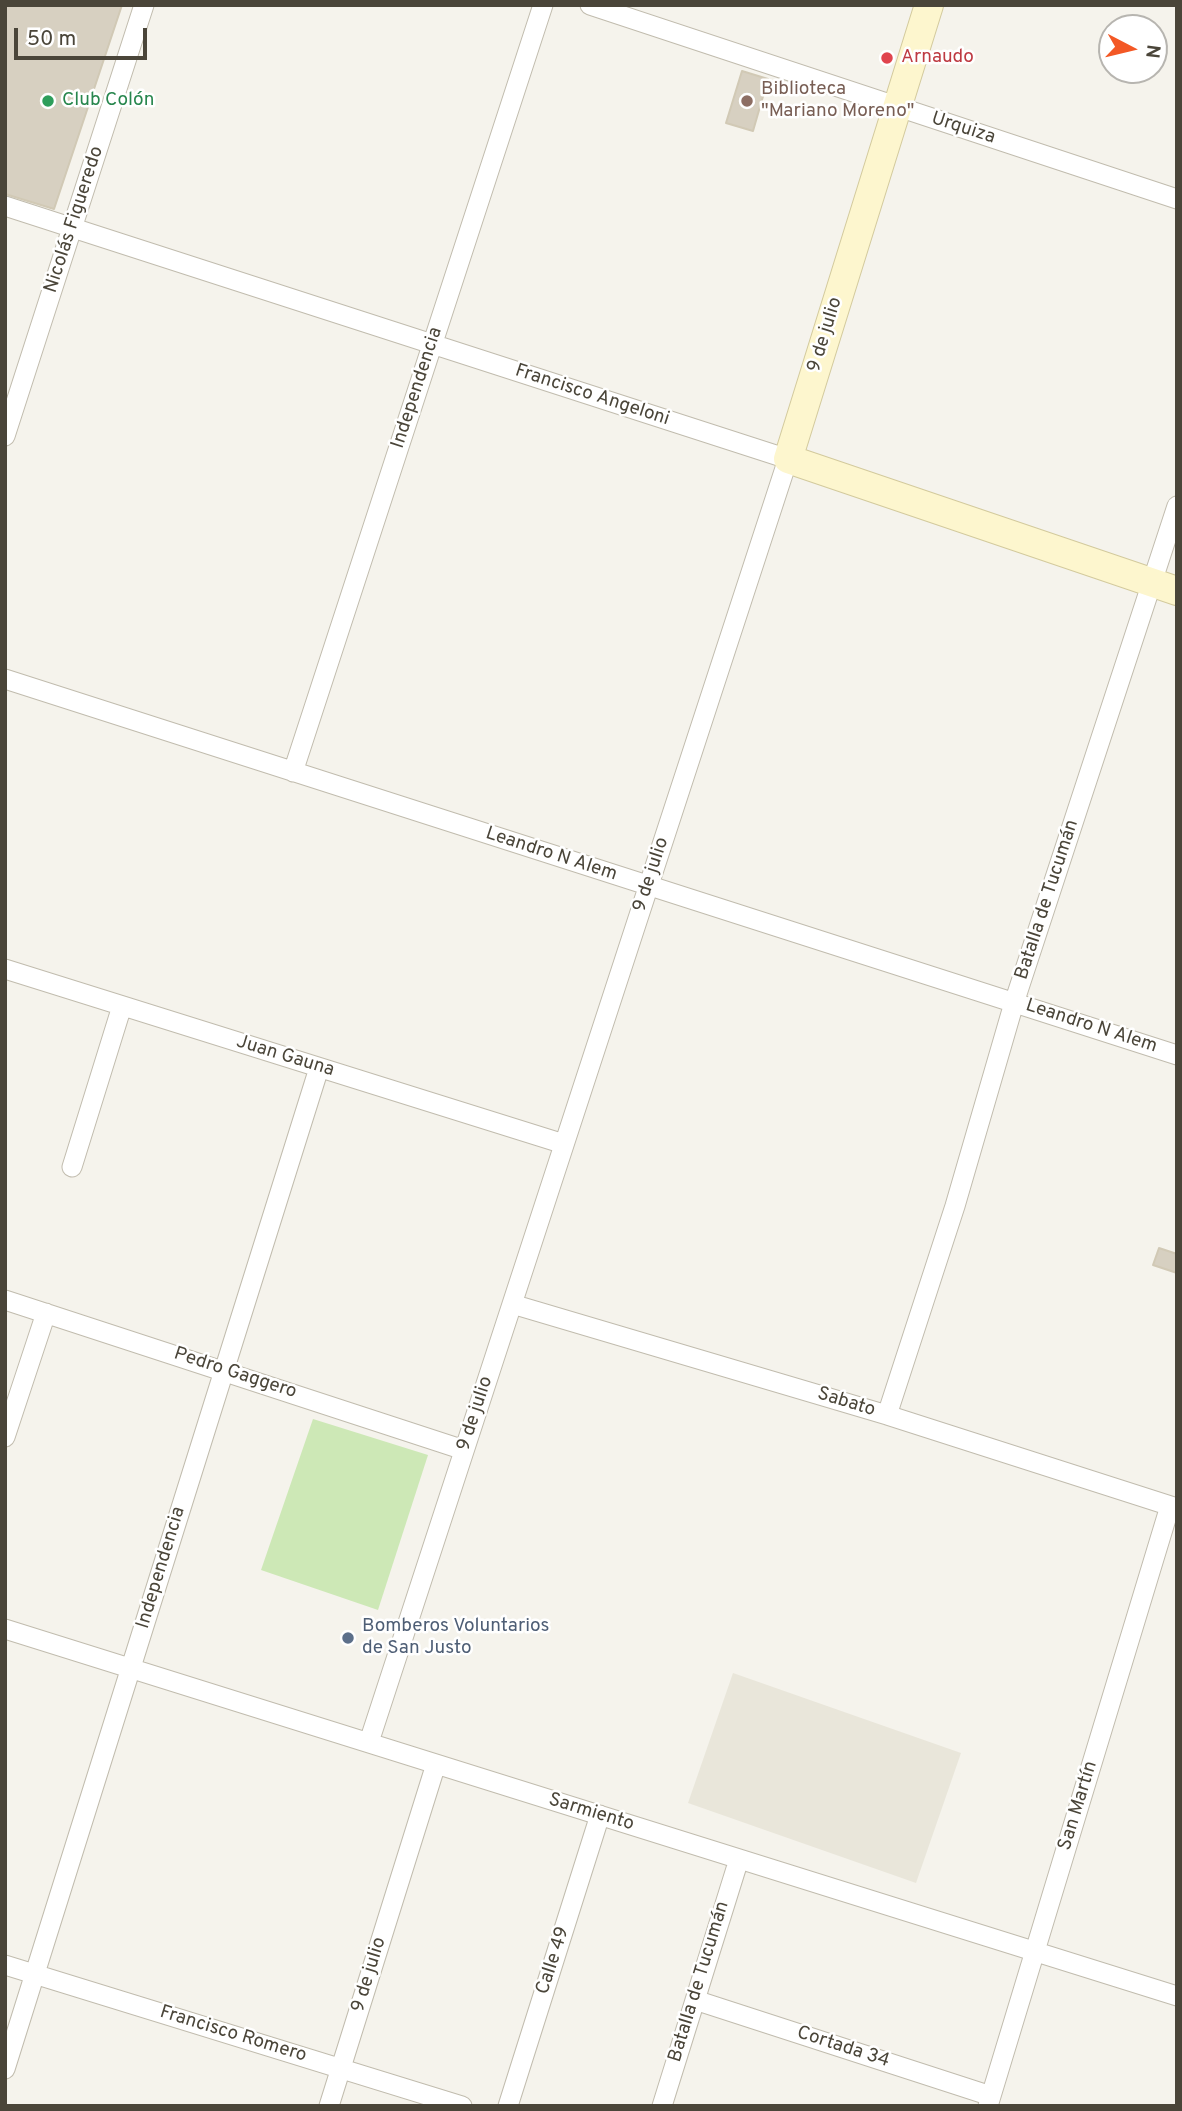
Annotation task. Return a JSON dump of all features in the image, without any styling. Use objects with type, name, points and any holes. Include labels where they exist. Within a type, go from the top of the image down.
[{"type":"main road","name":"9 de julio","points":[[788,459],[895,106],[929,5]]},
{"type":"main road","name":"Francisco Angeloni","points":[[788,459],[1164,587]]},
{"type":"street","name":"Nicolás Figueredo","points":[[5,436],[144,5]]},
{"type":"street","name":"Independencia","points":[[293,772],[543,5]]},
{"type":"street","name":"Urquiza","points":[[590,5],[1177,199]]},
{"type":"street","name":"Francisco Angeloni","points":[[5,205],[788,459]]},
{"type":"street","name":"9 de julio","points":[[369,1742],[788,459]]},
{"type":"street","name":"Batalla de Tucumán","points":[[887,1415],[955,1206],[1014,1003],[1164,587],[1177,506]]},
{"type":"street","name":"Leandro N Alem","points":[[5,679],[1177,1055]]},
{"type":"street","name":"Juan Gauna","points":[[5,969],[564,1144]]},
{"type":"street","points":[[72,1167],[122,1006]]},
{"type":"street","name":"Independencia","points":[[5,2069],[319,1068]]},
{"type":"street","name":"Pedro Gaggero","points":[[5,1300],[464,1450]]},
{"type":"street","name":"Sabato","points":[[512,1304],[887,1415],[1173,1507]]},
{"type":"street","points":[[5,1437],[46,1313]]},
{"type":"street","name":"San Martín","points":[[989,2101],[1173,1507]]},
{"type":"street","name":"Sarmiento","points":[[5,1629],[1177,1996]]},
{"type":"street","name":"9 de julio","points":[[329,2106],[436,1764]]},
{"type":"street","name":"Calle 49","points":[[508,2106],[600,1815]]},
{"type":"street","name":"Batalla de Tucumán","points":[[662,2106],[738,1859]]},
{"type":"street","name":"Francisco Romero","points":[[5,1965],[461,2106]]},
{"type":"street","name":"Cortada 34","points":[[695,2000],[989,2101]]},
{"type":"shaded area","points":[[733,1673],[961,1753],[916,1883],[688,1803]]},
{"type":"green space","points":[[313,1419],[428,1455],[378,1610],[261,1570]]},
{"type":"building","name":"Club Colón","points":[[5,5],[122,5],[54,209],[5,194]]},
{"type":"building","name":"Biblioteca \"Mariano Moreno\"","points":[[742,71],[768,79],[753,131],[726,123]]},
{"type":"building","points":[[1159,1248],[1177,1254],[1177,1273],[1153,1265]]},
{"type":"place","name":"Arnaudo","points":[[887,58]]},
{"type":"place","name":"Club Colón","points":[[48,101]]},
{"type":"place","name":"Biblioteca \"Mariano Moreno\"","points":[[747,101]]},
{"type":"place","name":"Bomberos Voluntarios de San Justo","points":[[348,1638]]}]
